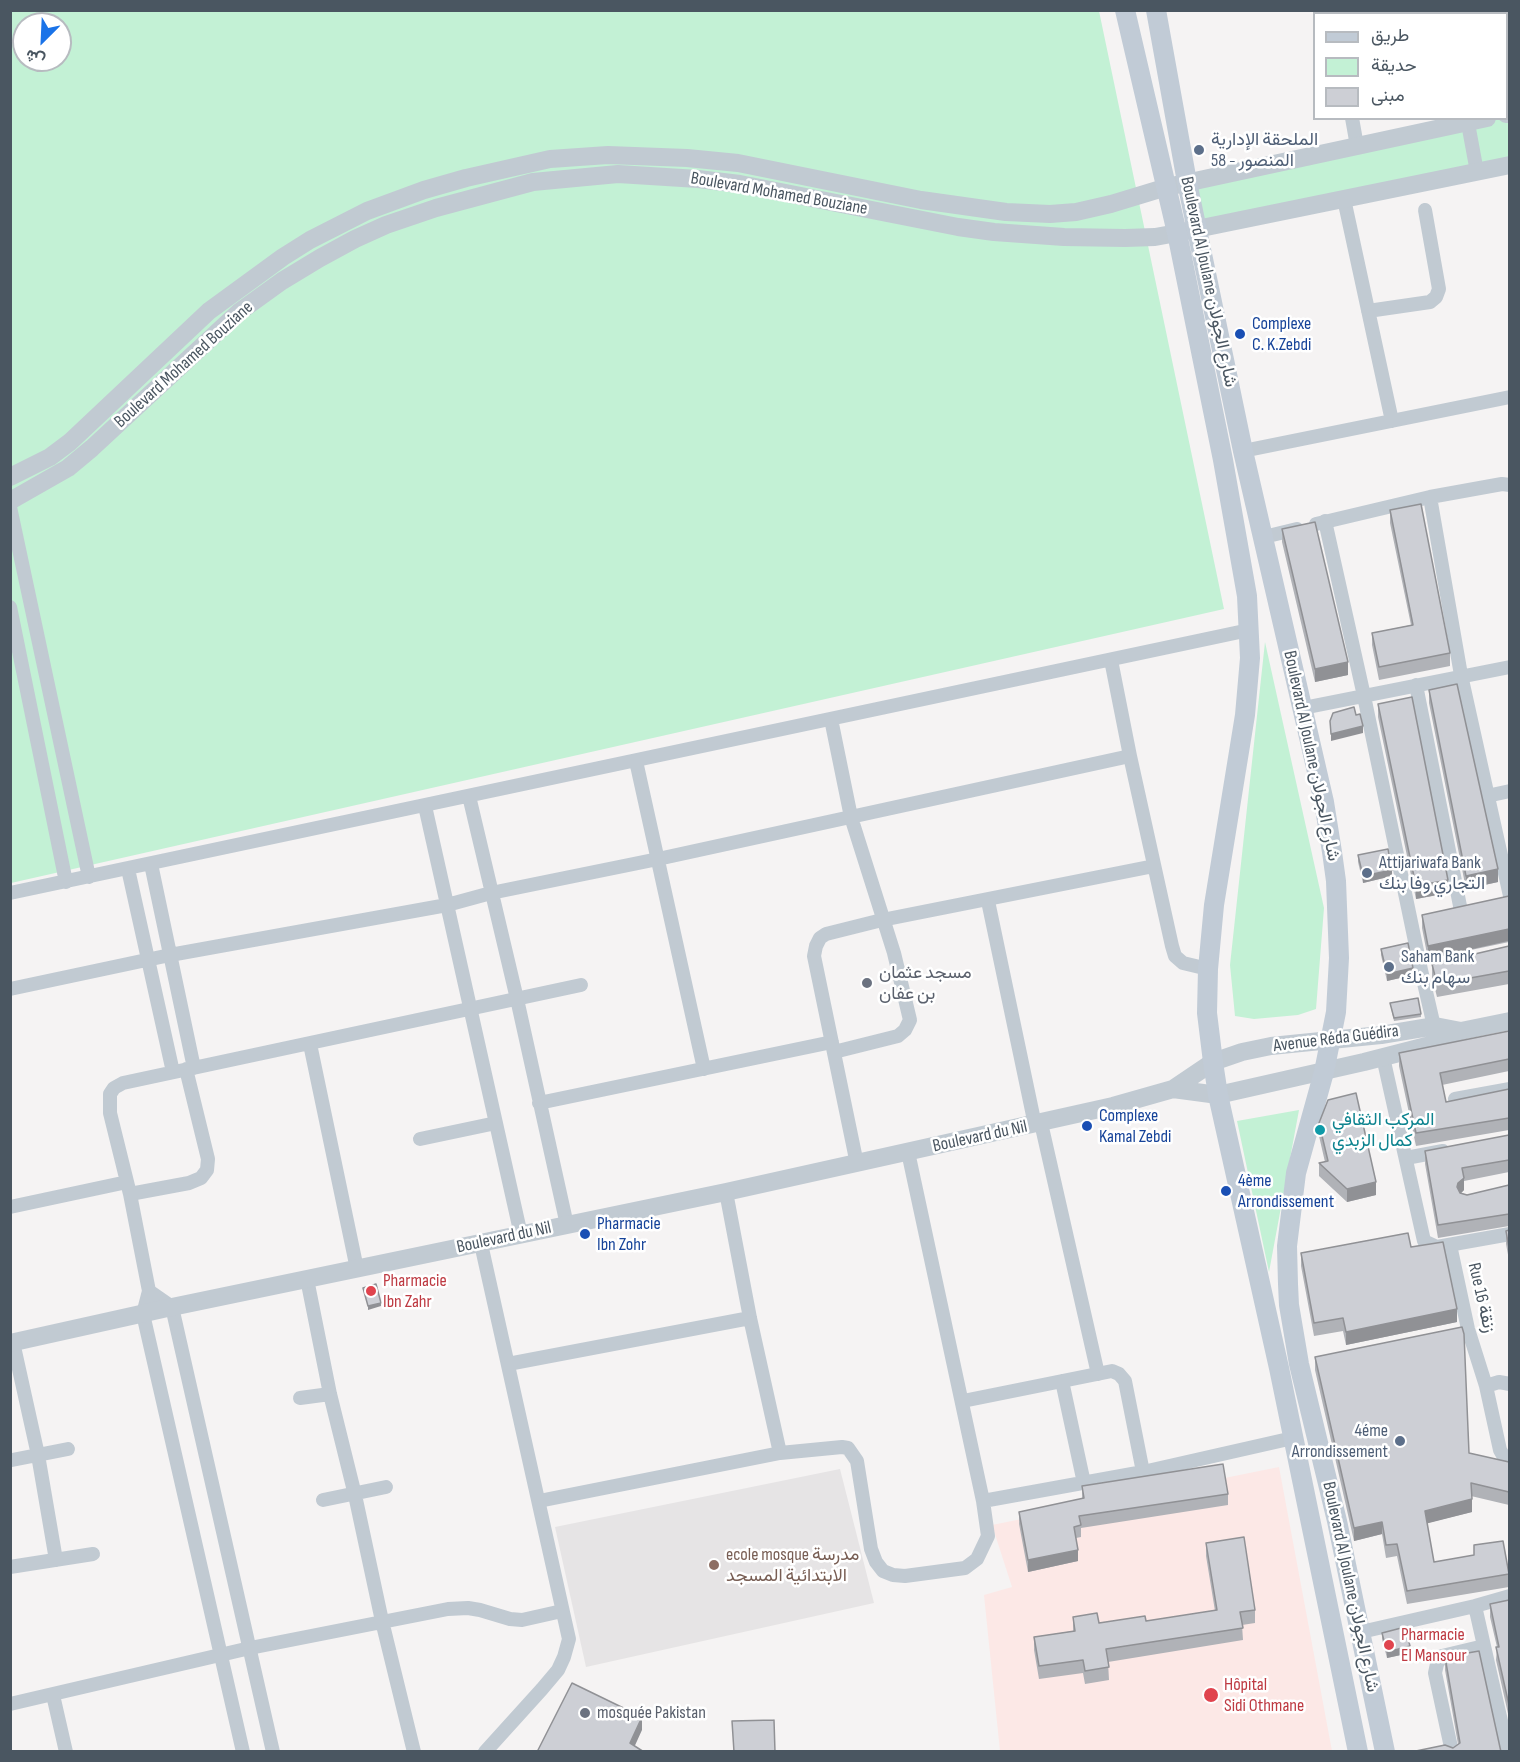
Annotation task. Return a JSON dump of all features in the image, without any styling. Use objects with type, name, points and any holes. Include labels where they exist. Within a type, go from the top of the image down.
[{"type":"main road","name":"Boulevard Al Joulane شارع الجولان","points":[[1125,10],[1177,233],[1241,552],[1250,630],[1245,715],[1214,904],[1208,969],[1207,1013],[1213,1062],[1218,1095],[1293,1438],[1358,1752]]},
{"type":"main road","name":"Boulevard Al Joulane شارع الجولان","points":[[1156,10],[1187,183],[1243,451],[1326,813],[1336,881],[1339,958],[1336,1012],[1324,1072],[1296,1173],[1289,1225],[1293,1259],[1289,1305],[1304,1363],[1385,1752]]},
{"type":"street","points":[[1352,120],[1358,146]]},
{"type":"street","name":"Boulevard Mohamed Bouziane","points":[[10,477],[50,457],[70,442],[209,311],[283,257],[335,226],[367,211],[424,190],[466,178],[550,159],[608,155],[687,158],[738,163],[921,200],[1006,212],[1050,214],[1076,212],[1167,187],[1467,121]]},
{"type":"street","points":[[1467,121],[1477,172]]},
{"type":"street","name":"Boulevard Mohamed Bouziane","points":[[10,501],[68,468],[239,312],[282,281],[355,239],[386,225],[445,205],[523,184],[618,174],[667,176],[740,184],[994,232],[1097,238],[1148,238],[1509,165]]},
{"type":"street","points":[[1344,199],[1392,420]]},
{"type":"street","points":[[1368,311],[1430,302],[1436,297],[1439,289],[1425,210]]},
{"type":"street","points":[[1243,451],[1509,397]]},
{"type":"street","points":[[1264,537],[1430,497],[1502,484],[1509,485]]},
{"type":"street","points":[[1430,497],[1461,675],[1506,899]]},
{"type":"street","points":[[10,507],[89,877]]},
{"type":"street","points":[[1324,521],[1416,920],[1436,1034]]},
{"type":"street","points":[[10,607],[66,882]]},
{"type":"street","points":[[10,893],[1250,630]]},
{"type":"street","points":[[1111,660],[1175,956],[1183,963],[1208,969]]},
{"type":"street","points":[[1303,708],[1509,667]]},
{"type":"street","points":[[1416,685],[1461,911]]},
{"type":"street","points":[[28,695],[49,690]]},
{"type":"street","points":[[539,1103],[704,1069],[898,1036],[905,1030],[910,1020],[894,953],[851,817],[831,719]]},
{"type":"street","points":[[10,989],[170,955],[447,905],[491,893],[1130,756]]},
{"type":"street","points":[[636,760],[704,1069]]},
{"type":"street","points":[[1487,796],[1509,791]]},
{"type":"street","points":[[469,796],[567,1225]]},
{"type":"street","points":[[425,806],[521,1235]]},
{"type":"street","points":[[151,864],[170,955],[185,1069]]},
{"type":"street","points":[[857,1164],[814,956],[817,943],[826,934],[882,920],[988,901],[1154,866]]},
{"type":"street","points":[[10,1206],[128,1188],[189,1182],[201,1178],[207,1170],[208,1159],[185,1069],[150,959],[128,868]]},
{"type":"street","points":[[988,901],[1038,1124],[1098,1374]]},
{"type":"street","points":[[243,1752],[143,1314],[149,1291],[110,1113],[110,1094],[114,1088],[123,1083],[581,985]]},
{"type":"street","name":"Avenue Réda Guédira","points":[[1213,1062],[1242,1052],[1271,1046],[1382,1035],[1436,1034],[1509,1021]]},
{"type":"street","name":"Avenue Réda Guédira","points":[[1218,1095],[1383,1057],[1436,1034]]},
{"type":"street","points":[[310,1044],[357,1269]]},
{"type":"street","points":[[1383,1057],[1406,1158],[1416,1231],[1424,1241],[1444,1246],[1509,1234]]},
{"type":"street","name":"Boulevard du Nil","points":[[12,1342],[1038,1124],[1173,1089],[1213,1062]]},
{"type":"street","name":"Boulevard du Nil","points":[[1173,1089],[1218,1095]]},
{"type":"street","points":[[1455,1099],[1509,1089]]},
{"type":"street","points":[[420,1138],[496,1123]]},
{"type":"street","points":[[1406,1158],[1452,1150]]},
{"type":"street","points":[[539,1502],[780,1453],[832,1447],[848,1448],[853,1454],[859,1471],[871,1549],[883,1572],[905,1576],[965,1568],[976,1560],[988,1536],[983,1501],[908,1152]]},
{"type":"street","points":[[726,1192],[750,1318],[780,1453]]},
{"type":"street","points":[[481,1244],[569,1639],[558,1670],[485,1752]]},
{"type":"street","name":"Rue 16 زنقة","points":[[1444,1246],[1462,1330],[1486,1386],[1500,1450],[1509,1460]]},
{"type":"street","points":[[307,1279],[330,1394],[414,1752]]},
{"type":"street","points":[[149,1291],[172,1307],[273,1752]]},
{"type":"street","points":[[508,1364],[750,1318]]},
{"type":"street","points":[[12,1342],[38,1455],[56,1560]]},
{"type":"street","points":[[963,1401],[1112,1371],[1119,1374],[1125,1381],[1143,1472]]},
{"type":"street","points":[[1062,1381],[1084,1483]]},
{"type":"street","points":[[1486,1386],[1499,1382],[1509,1384]]},
{"type":"street","points":[[300,1398],[330,1394]]},
{"type":"street","points":[[983,1501],[1143,1472],[1293,1438]]},
{"type":"street","points":[[12,1460],[68,1449]]},
{"type":"street","points":[[323,1500],[386,1487]]},
{"type":"street","points":[[10,1567],[93,1554]]},
{"type":"street","points":[[1361,1632],[1509,1596]]},
{"type":"street","points":[[1475,1606],[1508,1752]]},
{"type":"street","points":[[11,1704],[250,1648],[448,1609],[468,1608],[522,1620],[562,1611]]},
{"type":"street","points":[[1452,1752],[1435,1674],[1437,1664],[1442,1656],[1484,1646]]},
{"type":"street","points":[[53,1695],[66,1752]]},
{"type":"shaded area","points":[[1279,1467],[1332,1751],[1000,1751],[984,1595],[1012,1587],[992,1525]]},
{"type":"shaded area","name":"ecole mosque مدرسة الابتدائية المسجد","points":[[840,1469],[874,1603],[586,1667],[555,1527]]},
{"type":"green space","points":[[10,11],[1099,11],[1224,609],[11,883]]},
{"type":"green space","points":[[1508,115],[1509,165],[1197,229],[1187,183],[1482,120],[1508,120]]},
{"type":"green space","points":[[1265,642],[1324,908],[1316,1009],[1298,1015],[1254,1019],[1235,1016],[1230,965]]},
{"type":"green space","points":[[1299,1110],[1269,1272],[1237,1121]]},
{"type":"building","points":[[1421,504],[1450,653],[1379,667],[1372,633],[1413,625],[1390,510]]},
{"type":"building","points":[[1315,522],[1348,662],[1315,669],[1282,529]]},
{"type":"building","points":[[1457,684],[1498,869],[1466,876],[1429,690]]},
{"type":"building","points":[[1412,697],[1448,880],[1416,886],[1378,704]]},
{"type":"building","points":[[1354,707],[1356,715],[1360,714],[1363,726],[1331,734],[1330,721],[1333,713]]},
{"type":"building","points":[[1388,849],[1392,870],[1363,876],[1358,855]]},
{"type":"building","points":[[1509,896],[1509,929],[1428,946],[1422,915]]},
{"type":"building","points":[[1408,943],[1413,968],[1387,974],[1381,949]]},
{"type":"building","points":[[1509,946],[1509,971],[1437,984],[1432,964]]},
{"type":"building","points":[[1418,998],[1421,1014],[1394,1018],[1390,1003]]},
{"type":"building","points":[[1509,1031],[1509,1059],[1440,1073],[1446,1102],[1509,1089],[1509,1118],[1416,1133],[1399,1053]]},
{"type":"building","points":[[1356,1093],[1376,1182],[1347,1189],[1319,1163],[1328,1161],[1319,1123],[1328,1100]]},
{"type":"building","points":[[1509,1135],[1509,1160],[1462,1168],[1464,1178],[1457,1187],[1460,1193],[1467,1195],[1509,1185],[1509,1214],[1438,1225],[1425,1151]]},
{"type":"building","points":[[1509,1230],[1509,1248],[1506,1231]]},
{"type":"building","points":[[1408,1233],[1411,1247],[1443,1242],[1457,1309],[1346,1332],[1343,1318],[1314,1323],[1301,1253]]},
{"type":"building","points":[[376,1284],[381,1303],[368,1306],[363,1288]]},
{"type":"building","name":"4éme Arrondissement","points":[[1462,1327],[1469,1453],[1509,1462],[1509,1492],[1471,1483],[1472,1499],[1425,1511],[1434,1562],[1474,1555],[1474,1545],[1503,1541],[1509,1574],[1407,1591],[1397,1544],[1386,1545],[1382,1522],[1354,1528],[1315,1357]]},
{"type":"building","points":[[1223,1464],[1228,1494],[1079,1516],[1081,1525],[1074,1527],[1078,1550],[1028,1560],[1019,1512],[1084,1498],[1082,1486]]},
{"type":"building","points":[[1244,1537],[1255,1610],[1240,1612],[1243,1628],[1106,1649],[1109,1667],[1085,1671],[1083,1660],[1039,1666],[1034,1637],[1075,1631],[1073,1617],[1097,1613],[1099,1623],[1145,1616],[1146,1621],[1217,1610],[1206,1543]]},
{"type":"building","points":[[1509,1600],[1509,1705],[1496,1647],[1499,1647],[1490,1604]]},
{"type":"building","points":[[1405,1627],[1410,1646],[1387,1652],[1382,1633]]},
{"type":"building","points":[[1479,1651],[1501,1752],[1411,1752],[1445,1745],[1453,1748],[1460,1743],[1445,1657]]},
{"type":"building","name":"mosquée Pakistan","points":[[572,1683],[642,1717],[630,1743],[644,1752],[537,1752]]},
{"type":"building","points":[[774,1720],[775,1752],[734,1752],[732,1721]]},
{"type":"place","name":"الملحقة الإدارية 58 - المنصور","points":[[1199,150]]},
{"type":"place","name":"Complexe C. K.Zebdi","points":[[1240,334]]},
{"type":"place","name":"Attijariwafa Bank التجاري وفا بنك","points":[[1367,873]]},
{"type":"place","name":"Saham Bank سهام بنك","points":[[1389,967]]},
{"type":"place","name":"مسجد عثمان بن عفان","points":[[867,983]]},
{"type":"place","name":"Complexe Kamal Zebdi","points":[[1087,1126]]},
{"type":"place","name":"المركب الثقافي كمال الزبدي","points":[[1320,1130]]},
{"type":"place","name":"4ème Arrondissement","points":[[1226,1191]]},
{"type":"place","name":"Pharmacie Ibn Zohr","points":[[585,1234]]},
{"type":"place","name":"Pharmacie Ibn Zahr","points":[[371,1291]]},
{"type":"place","name":"4éme Arrondissement","points":[[1400,1441]]},
{"type":"place","name":"ecole mosque مدرسة الابتدائية المسجد","points":[[714,1565]]},
{"type":"place","name":"Pharmacie El Mansour","points":[[1389,1645]]},
{"type":"place","name":"Hôpital Sidi Othmane","points":[[1211,1695]]},
{"type":"place","name":"mosquée Pakistan","points":[[585,1713]]}]
